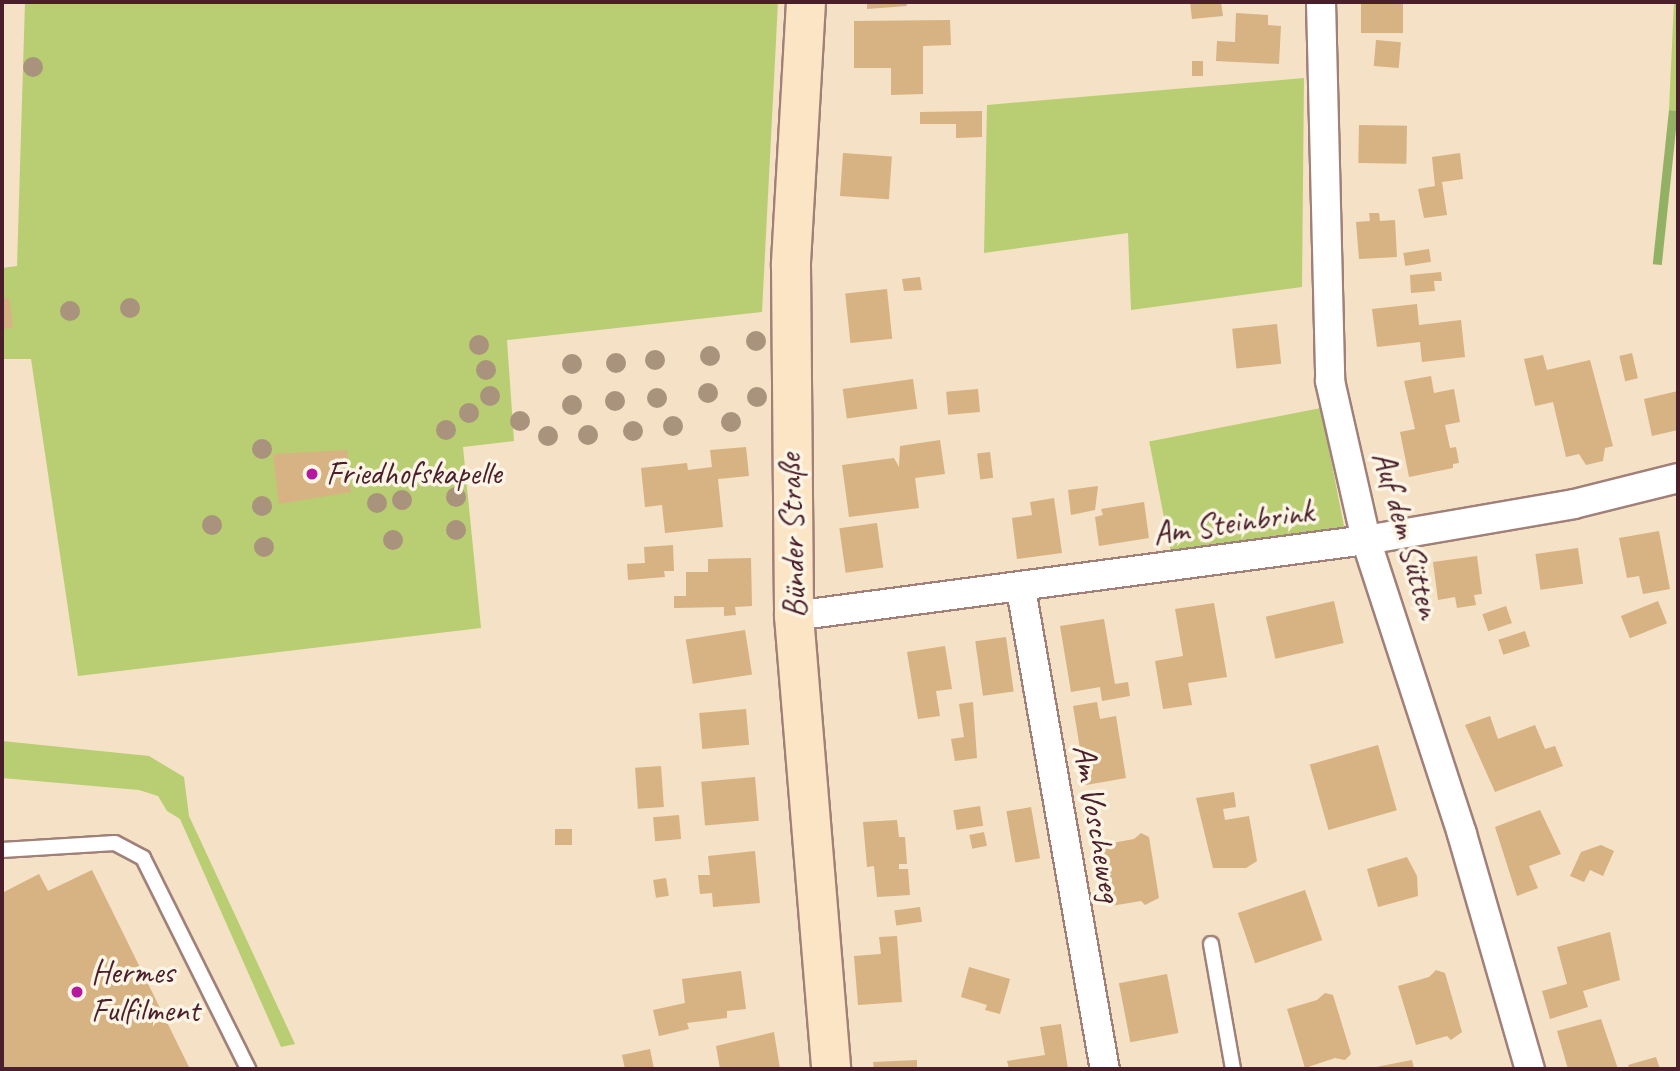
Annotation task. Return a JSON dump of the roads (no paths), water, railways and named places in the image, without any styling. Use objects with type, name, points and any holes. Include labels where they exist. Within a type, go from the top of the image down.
[{"type":"main road","name":"Bünder Straße","points":[[806,2],[791,266],[794,616],[831,1069]]},
{"type":"street","name":"Auf dem Sütten","points":[[1321,2],[1330,381],[1366,540],[1462,834],[1530,1069]]},
{"type":"street","name":"Am Steinbrink","points":[[794,616],[1021,589],[1366,540],[1574,504],[1678,478]]},
{"type":"street","name":"Am Voscheweg","points":[[1021,589],[1104,1069]]},
{"type":"lane","points":[[2,850],[115,843],[143,858],[248,1069]]},
{"type":"lane","points":[[1211,944],[1233,1069]]},
{"type":"place","name":"Friedhofskapelle","points":[[312,474]]},
{"type":"place","name":"Hermes Fulfilment","points":[[77,992]]}]
